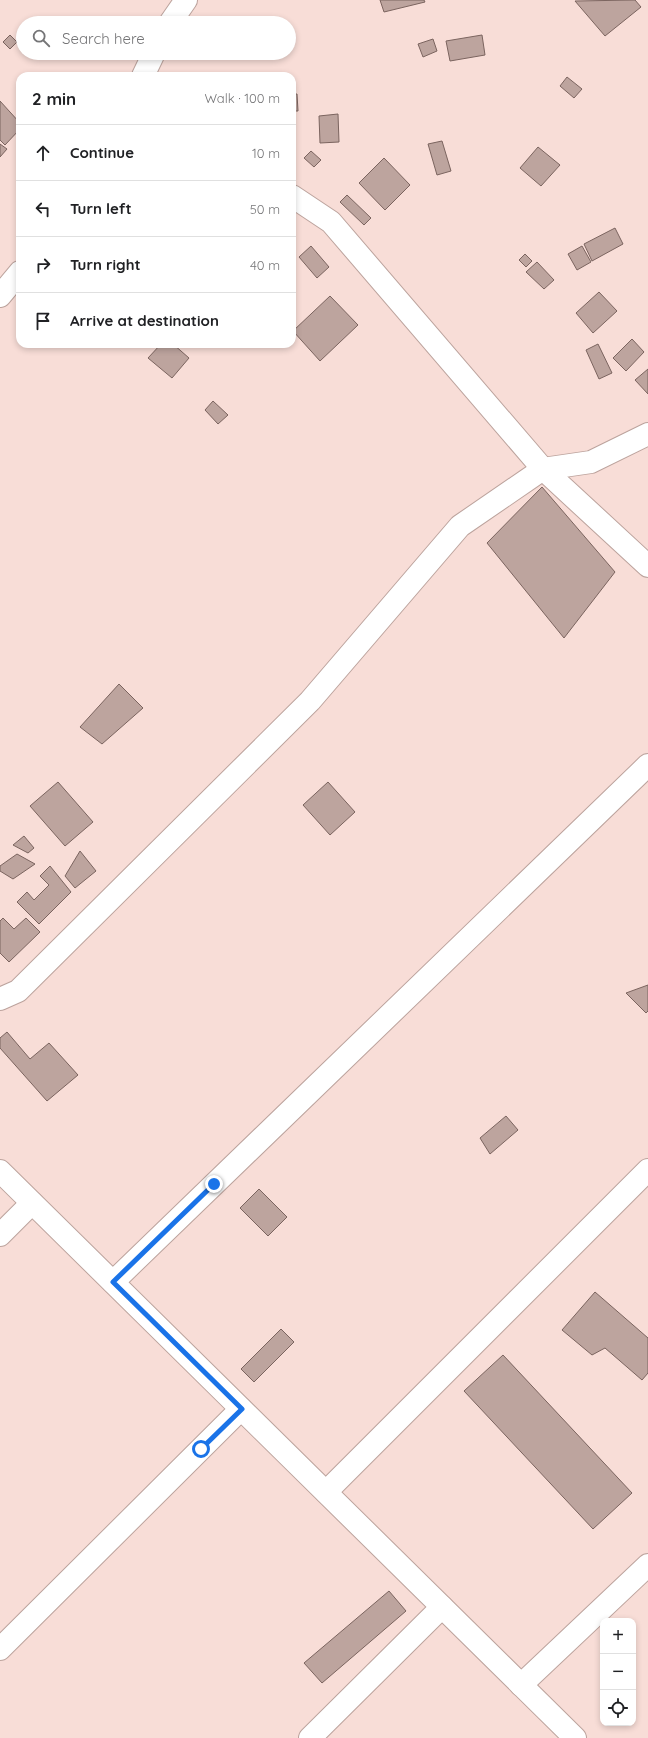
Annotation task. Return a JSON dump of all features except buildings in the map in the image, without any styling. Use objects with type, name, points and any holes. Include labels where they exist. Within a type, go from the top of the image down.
[{"type":"street","points":[[175,16],[186,0]]},
{"type":"street","points":[[145,72],[151,60]]},
{"type":"street","points":[[296,199],[331,222],[543,469],[648,566]]},
{"type":"street","points":[[0,296],[16,277]]},
{"type":"street","points":[[0,999],[18,991],[310,701],[460,526],[543,469],[591,462],[648,434]]},
{"type":"street","points":[[113,1282],[648,765]]},
{"type":"street","points":[[326,1492],[648,1170]]},
{"type":"street","points":[[0,1171],[575,1738]]},
{"type":"street","points":[[0,1235],[32,1203]]},
{"type":"street","points":[[0,1649],[242,1409]]},
{"type":"street","points":[[521,1685],[648,1565]]},
{"type":"street","points":[[310,1738],[442,1607]]},
{"type":"route","points":[[201,1449],[242,1409],[113,1282],[214,1184]]}]
